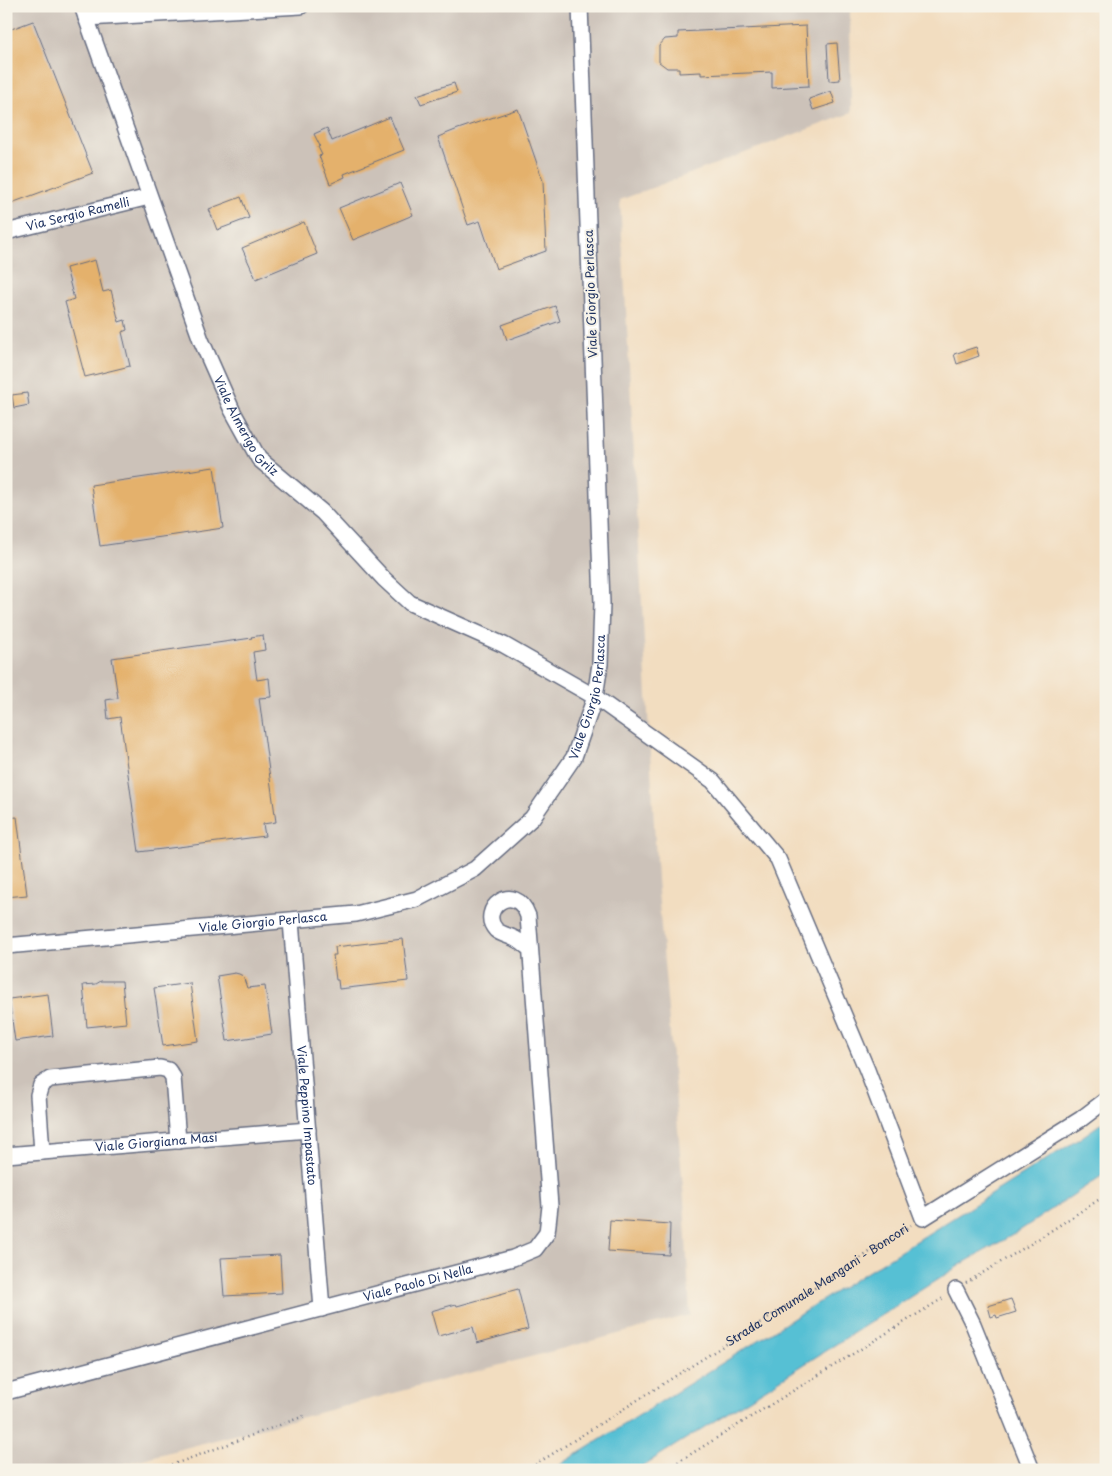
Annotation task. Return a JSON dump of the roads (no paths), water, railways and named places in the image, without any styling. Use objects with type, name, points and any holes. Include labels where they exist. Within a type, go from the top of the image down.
[{"type":"street","points":[[84,12],[301,6]]},
{"type":"street","name":"Viale Giorgio Perlasca","points":[[6,946],[356,914],[417,899],[475,869],[532,818],[574,757],[595,697],[600,664],[602,603],[580,6]]},
{"type":"street","name":"Viale Almerigo Grilz","points":[[84,12],[201,340],[232,410],[259,458],[322,512],[384,579],[410,603],[504,645],[595,697],[713,781],[778,858],[867,1070],[923,1218],[1081,1119],[1106,1100]]},
{"type":"street","name":"Via Sergio Ramelli","points":[[6,232],[149,197]]},
{"type":"street","name":"Viale Peppino Impastato","points":[[291,920],[322,1309]]},
{"type":"street","name":"Viale Paolo Di Nella","points":[[6,1392],[513,1258],[535,1249],[546,1233],[550,1206],[530,949]]},
{"type":"street","points":[[42,1152],[38,1095],[41,1085],[50,1079],[160,1068],[168,1070],[173,1077],[178,1141]]},
{"type":"street","name":"Viale Giorgiana Masi","points":[[6,1155],[308,1130]]},
{"type":"street","points":[[956,1290],[973,1324],[1032,1470]]},
{"type":"water","points":[[1106,1120],[1106,1173],[1016,1233],[965,1262],[636,1470],[552,1470],[1079,1139]]}]
